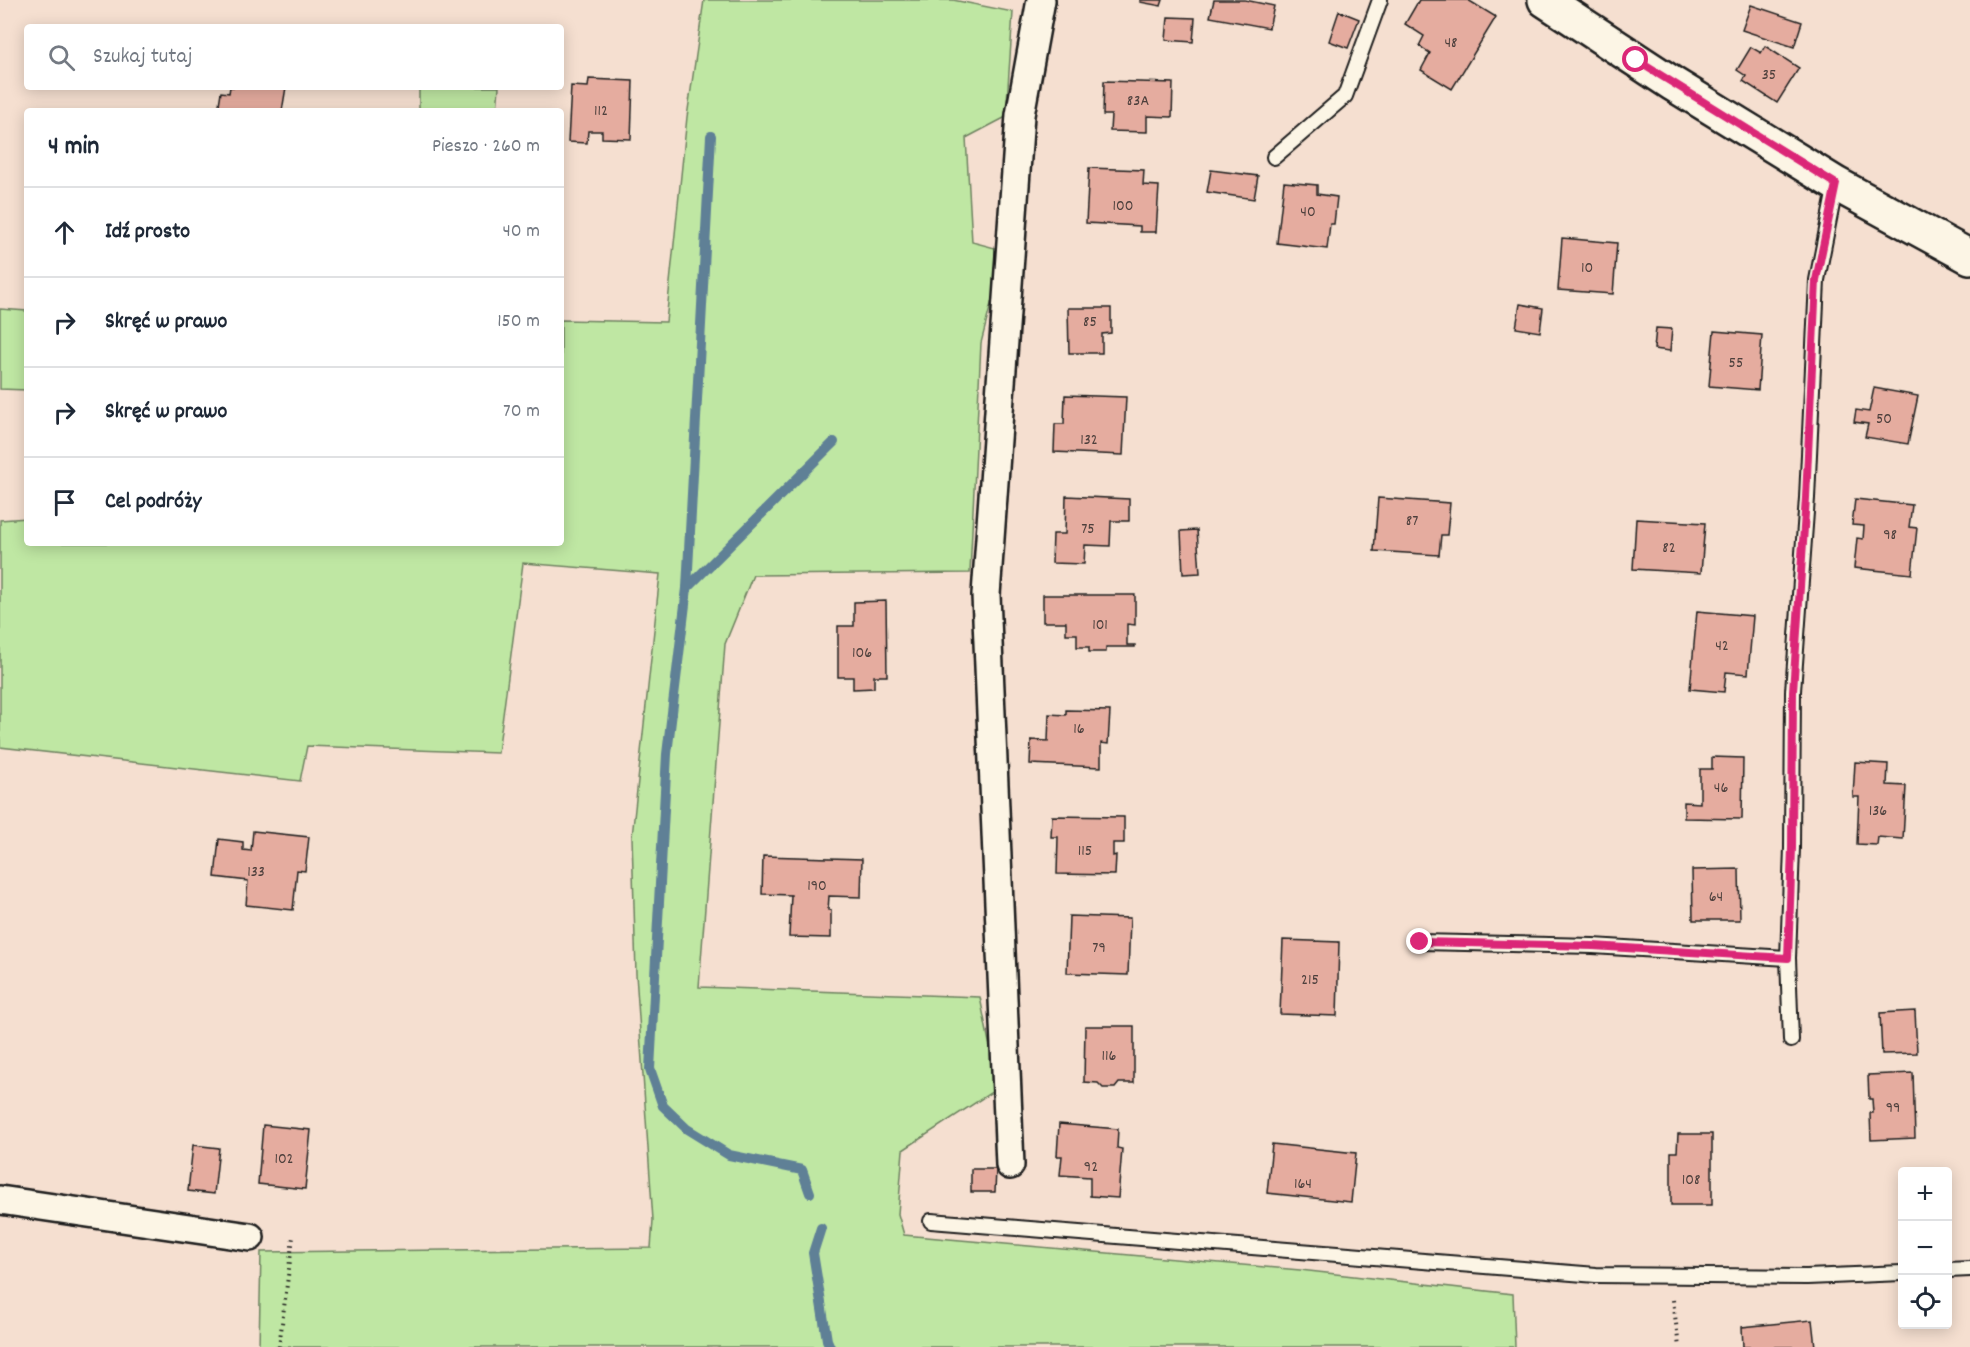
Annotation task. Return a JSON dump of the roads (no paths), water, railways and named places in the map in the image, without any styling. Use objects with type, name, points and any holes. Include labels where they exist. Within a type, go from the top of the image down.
[{"type":"main road","points":[[1545,0],[1673,84],[1836,184],[1970,257]]},
{"type":"street","points":[[1010,1165],[986,596],[1020,115],[1041,0]]},
{"type":"street","points":[[0,1200],[250,1237]]},
{"type":"lane","points":[[1274,157],[1345,96],[1380,0]]},
{"type":"lane","points":[[1791,1040],[1788,958],[1792,848],[1793,691],[1806,498],[1816,280],[1836,184]]},
{"type":"lane","points":[[1420,942],[1593,946],[1788,958]]},
{"type":"lane","points":[[931,1221],[1596,1275],[1807,1277],[1898,1272]]},
{"type":"lane","points":[[1952,1270],[1970,1269]]},
{"type":"waterway","points":[[711,136],[687,588],[667,754],[650,1069],[663,1106],[687,1129],[729,1155],[802,1170],[810,1193]]},
{"type":"waterway","points":[[687,588],[834,442]]},
{"type":"waterway","points":[[821,1228],[813,1253],[830,1347]]}]
